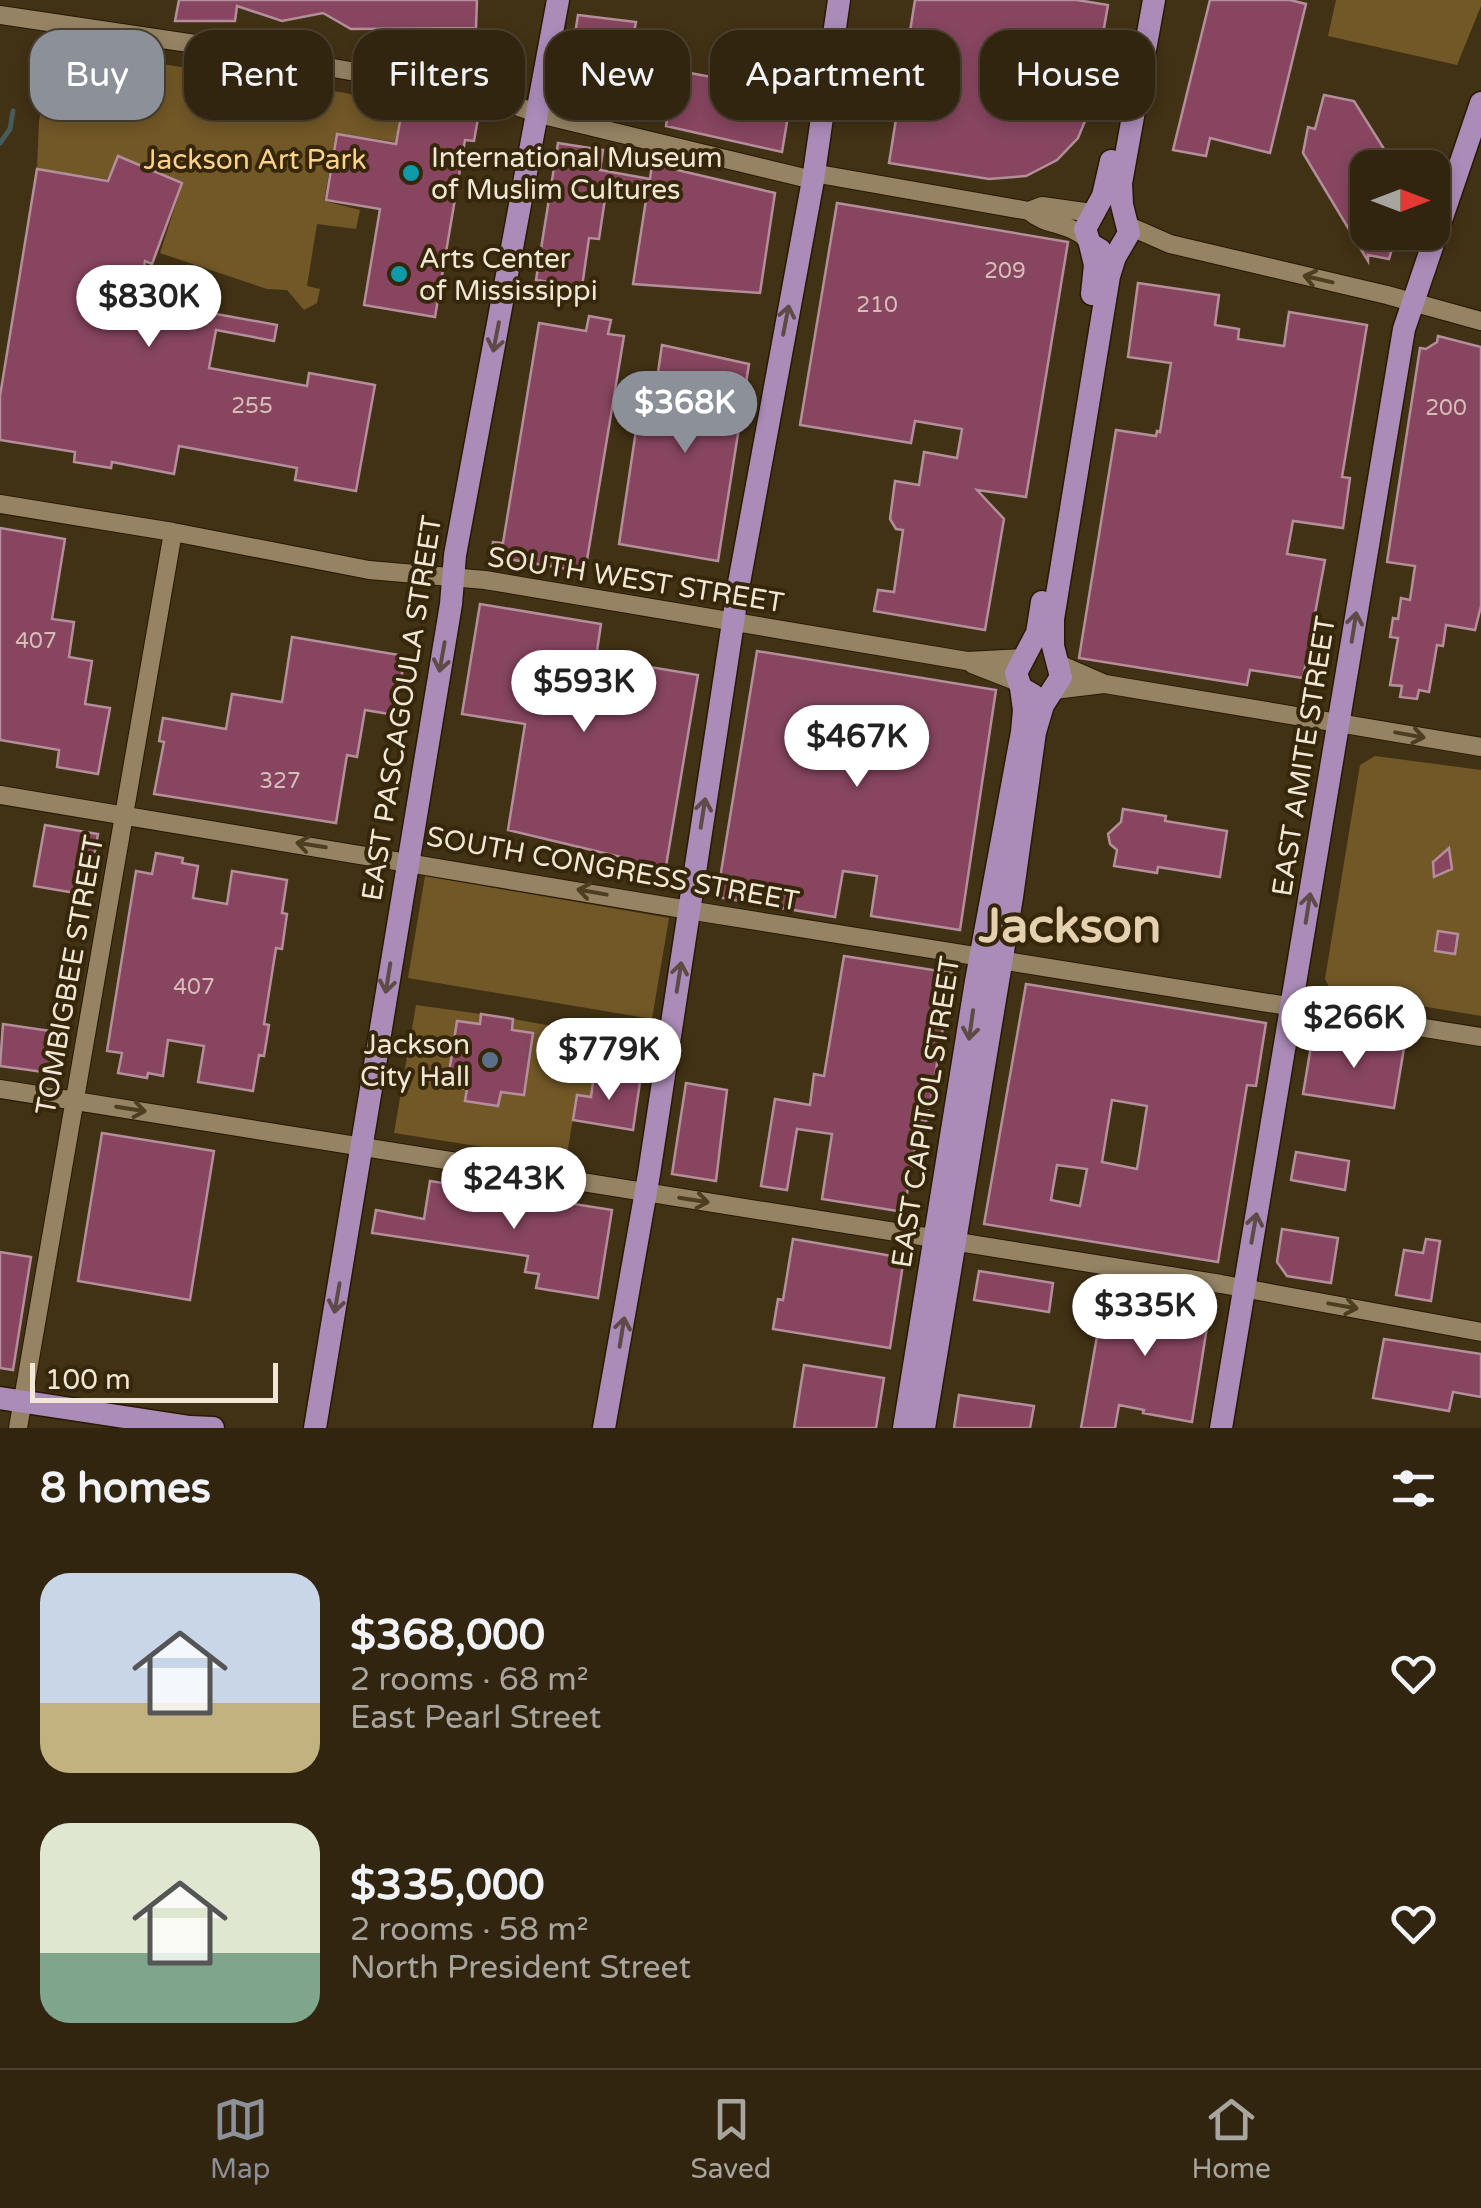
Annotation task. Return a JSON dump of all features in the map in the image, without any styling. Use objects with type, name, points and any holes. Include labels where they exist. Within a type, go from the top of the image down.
[{"type":"main road","name":"EAST PASCAGOULA STREET","points":[[315,1428],[455,555],[558,0]]},
{"type":"main road","points":[[604,1428],[646,1192],[733,623],[813,177],[840,0]]},
{"type":"main road","points":[[1138,0],[1108,178],[1086,222],[1094,255],[1094,284],[1038,628],[1016,673],[1019,685],[1034,696],[1052,692],[1061,677],[1054,615],[1109,276],[1126,230],[1121,183],[1154,0]]},
{"type":"main road","name":"EAST AMITE STREET","points":[[1221,1428],[1394,386],[1413,302],[1474,137],[1481,103]]},
{"type":"main road","points":[[1094,212],[1111,207],[1126,230]]},
{"type":"main road","points":[[1088,242],[1103,252],[1126,230]]},
{"type":"main road","points":[[1024,656],[1042,651],[1058,661]]},
{"type":"main road","name":"EAST CAPITOL STREET","points":[[924,1428],[945,1241],[1024,719],[1019,685]]},
{"type":"main road","name":"EAST CAPITOL STREET","points":[[991,957],[1035,732],[1052,692]]},
{"type":"main road","name":"EAST CAPITOL STREET","points":[[904,1428],[945,1241]]},
{"type":"main road","points":[[11,1400],[190,1428],[214,1428]]},
{"type":"street","points":[[0,15],[353,72]]},
{"type":"street","points":[[525,109],[813,177],[1028,210],[1042,206],[1094,212]]},
{"type":"street","points":[[1028,210],[1040,219],[1071,227],[1088,242]]},
{"type":"street","points":[[1126,230],[1481,321]]},
{"type":"street","name":"SOUTH WEST STREET","points":[[0,504],[369,570],[485,580],[967,662],[1019,685]]},
{"type":"street","name":"TOMBIGBEE STREET","points":[[18,1428],[11,1400],[76,1100],[173,532]]},
{"type":"street","name":"SOUTH WEST STREET","points":[[967,662],[1024,656]]},
{"type":"street","points":[[1058,661],[1105,684],[1481,747]]},
{"type":"street","points":[[1052,692],[1105,684]]},
{"type":"street","name":"SOUTH CONGRESS STREET","points":[[0,795],[1481,1037]]},
{"type":"street","points":[[0,1089],[1244,1288],[1481,1332]]},
{"type":"green space","points":[[1336,0],[1481,0],[1481,6],[1457,65],[1328,36]]},
{"type":"green space","name":"Jackson Art Park","points":[[164,64],[184,67],[184,120],[333,120],[333,91],[353,95],[353,120],[399,120],[396,142],[336,133],[324,201],[360,210],[356,229],[317,224],[307,286],[320,289],[317,303],[304,310],[287,290],[267,289],[160,253],[183,182],[118,156],[107,179],[37,169],[39,121],[164,120]]},
{"type":"green space","points":[[1375,756],[1481,770],[1481,1016],[1331,991],[1325,979],[1360,765]]},
{"type":"green space","points":[[425,876],[669,918],[652,1019],[408,978]]},
{"type":"green space","points":[[416,1005],[481,1014],[480,1024],[447,1086],[467,1089],[466,1101],[499,1105],[513,1019],[647,1043],[640,1082],[595,1074],[591,1097],[577,1095],[566,1160],[394,1133]]},
{"type":"building","points":[[179,0],[477,0],[476,28],[351,29],[323,13],[282,21],[237,6],[235,21],[175,21]]},
{"type":"building","points":[[915,0],[1077,0],[1108,5],[1104,30],[980,30],[980,120],[1085,120],[1078,138],[1057,160],[1026,176],[989,179],[889,163],[896,120],[960,120],[960,30],[910,30]]},
{"type":"building","points":[[1210,0],[1290,0],[1306,4],[1270,153],[1210,138],[1206,156],[1173,150]]},
{"type":"building","points":[[578,15],[636,22],[634,30],[576,30]]},
{"type":"building","points":[[690,73],[710,77],[710,120],[787,120],[782,152],[666,126],[667,120],[690,120]]},
{"type":"building","points":[[1324,95],[1354,101],[1385,150],[1350,150],[1350,231],[1303,153],[1308,127],[1315,129]]},
{"type":"building","name":"Arts Center of Mississippi","points":[[400,120],[478,120],[474,141],[465,140],[435,317],[364,305],[380,209],[326,200],[337,134],[396,144]]},
{"type":"building","points":[[558,143],[603,150],[600,170],[650,179],[652,164],[775,193],[760,293],[633,284],[646,200],[606,192],[599,239],[589,238],[582,287],[536,280]]},
{"type":"building","points":[[118,156],[182,183],[152,264],[145,261],[139,300],[277,325],[274,341],[216,330],[209,368],[307,386],[309,373],[375,385],[356,491],[295,480],[297,468],[179,446],[174,474],[112,462],[111,468],[74,462],[75,452],[0,440],[0,396],[37,169],[108,181]]},
{"type":"building","points":[[837,203],[1068,242],[1026,497],[977,490],[1004,519],[985,630],[874,611],[878,590],[894,592],[903,530],[896,529],[890,519],[895,481],[919,485],[924,452],[957,458],[962,429],[915,421],[911,443],[800,425]]},
{"type":"building","points":[[1361,250],[1392,250],[1389,259],[1368,255],[1368,261]]},
{"type":"building","points":[[1138,283],[1219,295],[1215,325],[1239,329],[1238,339],[1284,346],[1289,312],[1367,325],[1342,477],[1350,478],[1343,528],[1293,521],[1287,554],[1325,560],[1303,678],[1250,670],[1247,685],[1079,658],[1116,430],[1156,436],[1160,432],[1171,363],[1128,357]]},
{"type":"building","points":[[589,316],[611,320],[608,334],[624,336],[585,572],[491,556],[493,542],[503,543],[539,323],[586,331]]},
{"type":"building","points":[[1438,336],[1481,347],[1481,606],[1475,630],[1446,625],[1443,646],[1437,645],[1429,692],[1419,690],[1417,699],[1400,697],[1402,686],[1390,685],[1398,638],[1390,637],[1393,618],[1398,619],[1401,598],[1410,600],[1415,566],[1387,562],[1420,348],[1437,342]]},
{"type":"building","points":[[662,345],[749,364],[718,561],[619,544],[641,397],[654,400]]},
{"type":"building","points":[[0,528],[65,539],[52,619],[74,622],[69,657],[92,661],[85,704],[110,708],[98,774],[57,767],[59,750],[0,740]]},
{"type":"building","points":[[480,604],[601,624],[596,658],[698,675],[664,878],[623,872],[625,858],[508,830],[525,724],[462,714]]},
{"type":"building","points":[[292,637],[405,656],[395,715],[365,710],[357,757],[347,755],[336,823],[154,794],[164,742],[159,741],[163,718],[226,729],[232,694],[282,702]]},
{"type":"building","points":[[757,651],[996,690],[960,930],[871,916],[877,876],[843,871],[835,917],[717,897]]},
{"type":"building","points":[[1123,809],[1166,816],[1165,821],[1227,831],[1220,877],[1158,867],[1157,873],[1114,866],[1117,850],[1110,844],[1108,834],[1121,822]]},
{"type":"building","points":[[45,825],[98,834],[87,895],[34,886]]},
{"type":"building","points":[[1449,848],[1452,869],[1434,877],[1433,862]]},
{"type":"building","points":[[156,853],[183,858],[182,863],[198,866],[193,898],[227,904],[232,871],[287,880],[282,949],[276,948],[264,1024],[269,1025],[253,1091],[198,1082],[204,1046],[168,1040],[163,1076],[148,1073],[147,1078],[118,1073],[122,1053],[107,1051],[136,871],[152,874]]},
{"type":"building","points":[[1438,931],[1458,934],[1455,954],[1435,951]]},
{"type":"building","points":[[844,956],[952,973],[932,1094],[926,1122],[919,1120],[904,1212],[822,1199],[832,1134],[797,1129],[787,1190],[761,1186],[775,1099],[810,1105],[814,1074],[824,1076]]},
{"type":"building","points":[[1026,984],[1266,1023],[1256,1086],[1247,1085],[1218,1262],[984,1224]],"holes":[[[1112,1100],[1147,1106],[1137,1169],[1102,1162]],[[1057,1165],[1087,1169],[1080,1206],[1051,1200]]]},
{"type":"building","name":"Jackson City Hall","points":[[481,1014],[513,1019],[512,1030],[533,1033],[524,1095],[501,1092],[498,1106],[465,1101],[467,1089],[447,1086],[457,1021],[480,1024]]},
{"type":"building","points":[[3,1024],[64,1033],[58,1074],[0,1066]]},
{"type":"building","points":[[1313,1034],[1404,1048],[1394,1108],[1303,1094]]},
{"type":"building","points":[[594,1074],[640,1082],[633,1130],[573,1120],[577,1095],[591,1097]]},
{"type":"building","points":[[686,1083],[727,1090],[716,1181],[672,1174]]},
{"type":"building","points":[[102,1133],[214,1151],[190,1300],[78,1281]]},
{"type":"building","points":[[1296,1152],[1349,1161],[1345,1190],[1291,1180]]},
{"type":"building","points":[[430,1181],[612,1210],[598,1298],[536,1288],[539,1274],[525,1272],[528,1256],[372,1233],[376,1210],[424,1219]]},
{"type":"building","points":[[1282,1229],[1338,1238],[1331,1283],[1287,1276],[1277,1262]]},
{"type":"building","points":[[793,1239],[904,1258],[890,1348],[773,1329],[778,1299],[783,1300]]},
{"type":"building","points":[[1426,1239],[1440,1241],[1431,1301],[1396,1295],[1404,1250],[1423,1253]]},
{"type":"building","points":[[0,1252],[31,1257],[13,1370],[0,1368]]},
{"type":"building","points":[[979,1271],[1053,1283],[1049,1312],[974,1300]]},
{"type":"building","points":[[1105,1290],[1210,1308],[1192,1422],[1119,1405],[1115,1428],[1081,1428]]},
{"type":"building","points":[[1384,1339],[1481,1354],[1481,1397],[1453,1392],[1449,1411],[1373,1398]]},
{"type":"building","points":[[804,1365],[884,1378],[876,1428],[794,1428]]},
{"type":"building","points":[[959,1395],[1034,1406],[1030,1428],[954,1428]]},
{"type":"waterway","points":[[0,143],[10,129],[13,111]]},
{"type":"place","name":"International Museum of Muslim Cultures","points":[[411,173]]},
{"type":"place","name":"Arts Center of Mississippi","points":[[399,274]]},
{"type":"place","name":"Jackson City Hall","points":[[490,1060]]},
{"type":"district","name":"Jackson","points":[[1070,925]]}]
